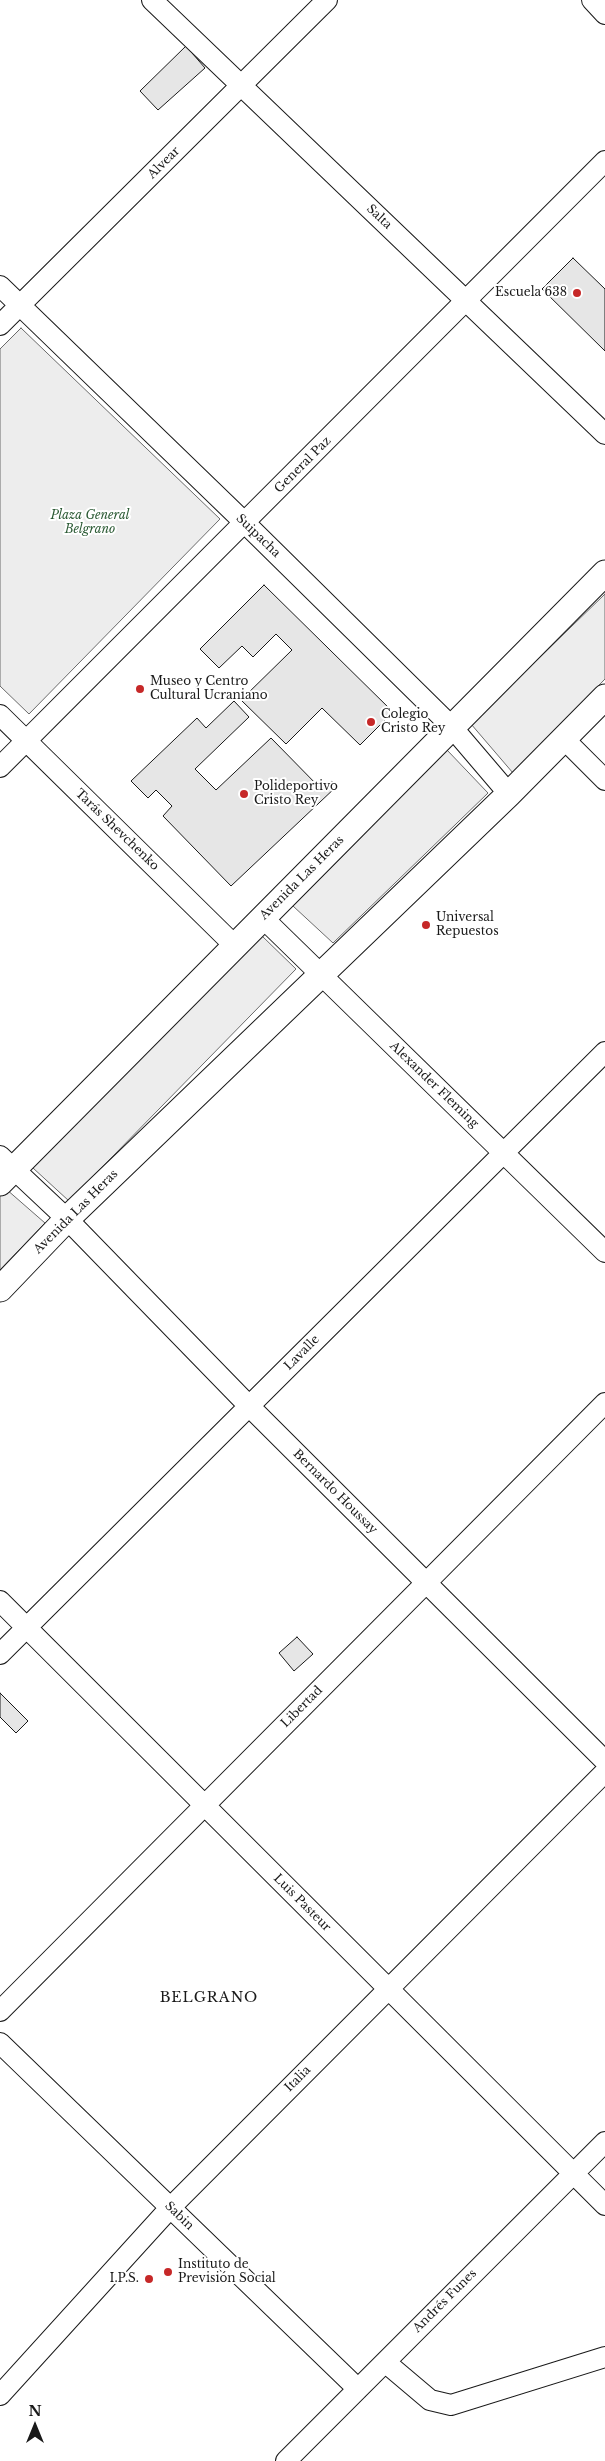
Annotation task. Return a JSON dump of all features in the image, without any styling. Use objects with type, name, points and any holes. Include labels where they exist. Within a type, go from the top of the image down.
[{"type":"main road","name":"Avenida Las Heras","points":[[4,1169],[263,918],[451,726],[605,573]]},
{"type":"main road","name":"Avenida Las Heras","points":[[0,1289],[67,1219],[509,794],[605,697]]},
{"type":"street","name":"Salta","points":[[152,0],[241,87],[468,300],[605,434]]},
{"type":"street","name":"Alvear","points":[[0,325],[327,0]]},
{"type":"street","points":[[592,0],[605,14]]},
{"type":"street","name":"General Paz","points":[[0,767],[605,161]]},
{"type":"street","name":"Suipacha","points":[[0,286],[451,726],[509,794]]},
{"type":"street","name":"Tarás Shevchenko","points":[[0,715],[234,945]]},
{"type":"street","points":[[564,739],[605,780]]},
{"type":"street","name":"Alexander Fleming","points":[[263,918],[605,1252]]},
{"type":"street","name":"Lavalle","points":[[0,1654],[605,1052]]},
{"type":"street","name":"Bernardo Houssay","points":[[4,1169],[67,1219],[249,1406],[605,1761]]},
{"type":"street","name":"Libertad","points":[[0,2011],[605,1403]]},
{"type":"street","name":"Luis Pasteur","points":[[0,1601],[605,2205]]},
{"type":"street","name":"Italia","points":[[0,2395],[170,2208],[605,1772]]},
{"type":"street","name":"Sabin","points":[[0,2043],[358,2389]]},
{"type":"street","name":"Andrés Funes","points":[[286,2461],[605,2142]]},
{"type":"street","points":[[385,2362],[430,2400],[452,2405],[605,2357]]},
{"type":"shaded area","name":"Plaza General Belgrano","points":[[21,328],[220,519],[29,714],[0,686],[0,349]]},
{"type":"shaded area","points":[[605,594],[605,679],[513,773],[471,724]]},
{"type":"shaded area","points":[[447,750],[488,793],[333,943],[293,906]]},
{"type":"shaded area","points":[[261,935],[296,969],[69,1201],[33,1168]]},
{"type":"shaded area","points":[[6,1189],[45,1223],[0,1270],[0,1195]]},
{"type":"building","points":[[186,46],[205,68],[158,110],[140,91]]},
{"type":"building","points":[[573,258],[605,289],[605,351],[542,289]]},
{"type":"building","points":[[264,585],[393,712],[360,745],[322,708],[286,744],[241,700],[292,650],[276,634],[253,657],[242,646],[219,668],[200,649]]},
{"type":"building","name":"Polideportivo Cristo Rey","points":[[234,701],[249,717],[195,769],[216,790],[271,738],[322,790],[332,781],[337,786],[231,886],[163,816],[172,806],[156,790],[148,798],[131,781],[197,718],[206,728]]},
{"type":"building","points":[[297,1637],[313,1654],[294,1671],[279,1653]]},
{"type":"building","points":[[0,1693],[28,1721],[16,1733],[0,1717]]},
{"type":"place","name":"Escuela 638","points":[[577,293]]},
{"type":"place","name":"Museo y Centro Cultural Ucraniano","points":[[140,689]]},
{"type":"place","name":"Colegio Cristo Rey","points":[[371,722]]},
{"type":"place","name":"Polideportivo Cristo Rey","points":[[244,794]]},
{"type":"place","name":"Universal Repuestos","points":[[426,925]]},
{"type":"place","name":"Instituto de Previsión Social","points":[[168,2272]]},
{"type":"place","name":"I.P.S.","points":[[149,2279]]},
{"type":"district","name":"BELGRANO","points":[[209,1998]]}]
